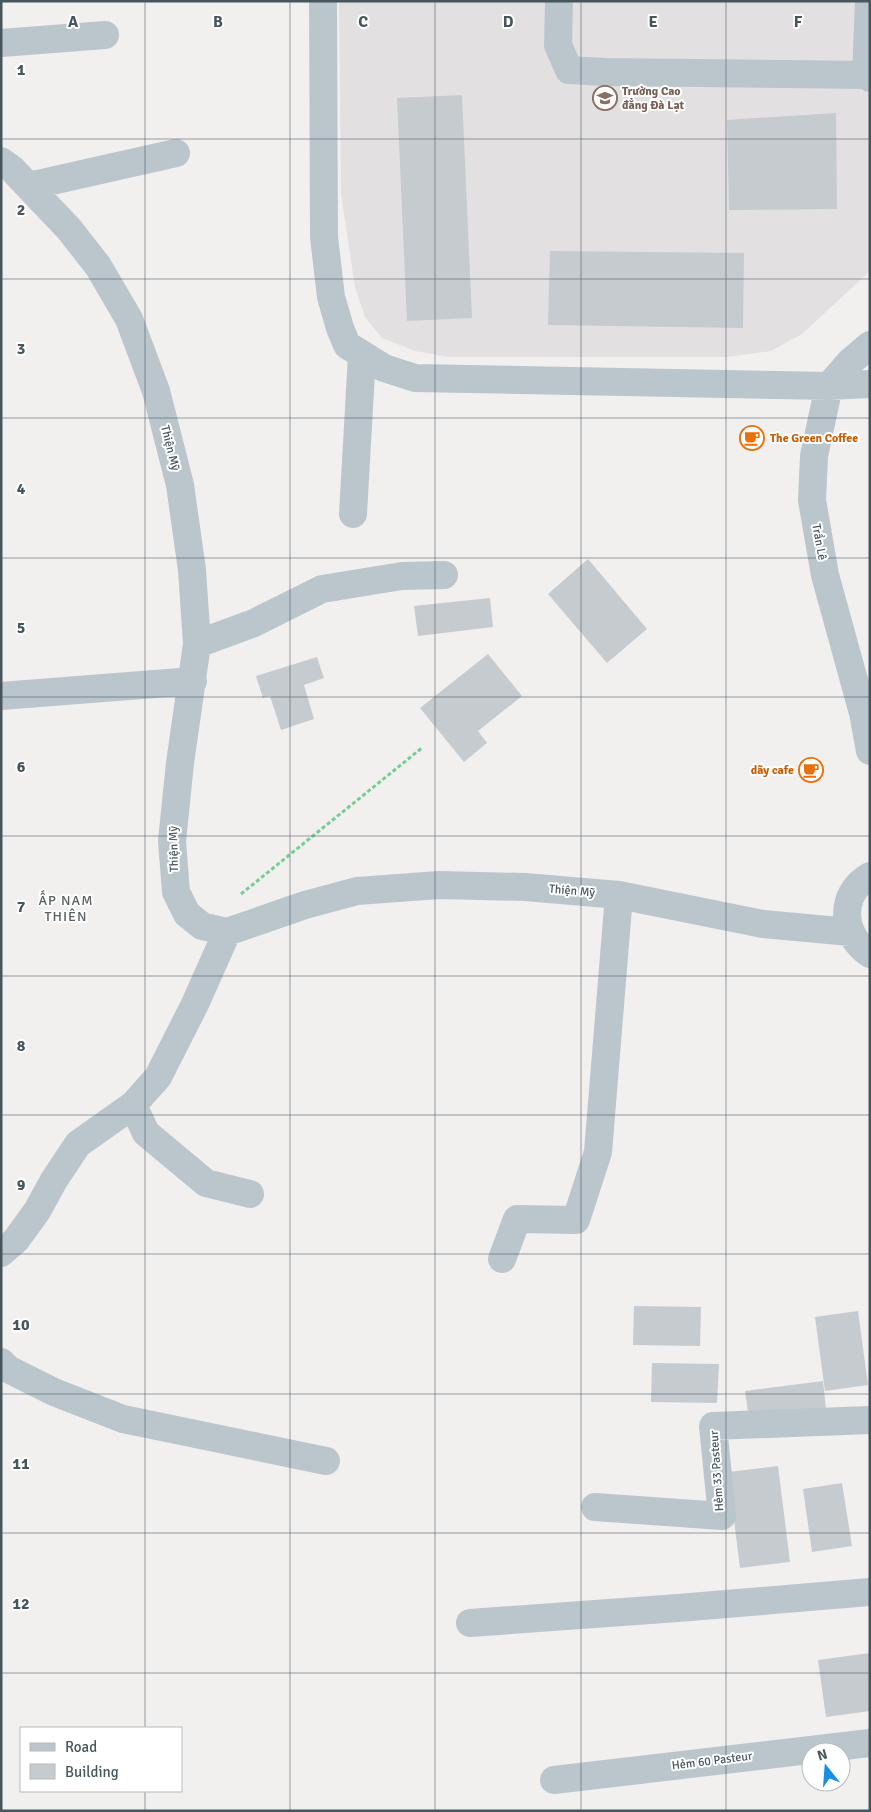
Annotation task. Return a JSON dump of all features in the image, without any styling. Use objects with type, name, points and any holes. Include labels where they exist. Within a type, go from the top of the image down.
[{"type":"street","points":[[323,1],[324,237],[330,287],[340,328],[347,345],[384,368],[415,378],[829,386],[870,384]]},
{"type":"street","points":[[559,1],[558,45],[568,70],[868,76],[869,1]]},
{"type":"street","points":[[1,43],[105,35]]},
{"type":"street","points":[[29,186],[176,153]]},
{"type":"street","name":"Thiện Mỹ","points":[[1,161],[12,169],[69,229],[98,266],[129,319],[153,382],[180,485],[192,570],[197,644],[180,763],[172,841],[176,892],[186,914],[202,926],[226,932],[306,905],[357,891],[439,885],[525,887],[619,895],[763,924],[850,932]]},
{"type":"street","name":"Trần Lê","points":[[870,345],[850,362],[829,386],[814,456],[812,500],[824,575],[862,713],[870,752]]},
{"type":"street","points":[[353,514],[362,355]]},
{"type":"street","points":[[197,644],[254,623],[322,589],[402,576],[444,575]]},
{"type":"street","points":[[1,696],[193,681]]},
{"type":"street","points":[[870,876],[854,890],[848,903],[846,917],[850,932],[857,944],[870,954]]},
{"type":"street","points":[[502,1259],[516,1219],[576,1220],[579,1212],[598,1152],[619,895]]},
{"type":"street","points":[[1,1253],[16,1240],[37,1212],[54,1180],[78,1144],[133,1105],[158,1077],[195,1004],[226,932]]},
{"type":"street","points":[[133,1105],[146,1133],[206,1182],[250,1194]]},
{"type":"street","points":[[1,1362],[8,1368],[54,1392],[123,1419],[326,1461]]},
{"type":"street","name":"Hẻm 33 Pasteur","points":[[595,1508],[722,1516],[713,1426],[870,1420]]},
{"type":"street","points":[[470,1623],[870,1592]]},
{"type":"street","name":"Hẻm 60 Pasteur","points":[[554,1780],[870,1743]]},
{"type":"path","points":[[240,895],[423,747]]},
{"type":"shaded area","name":"Trường Cao đẳng Đà Lạt","points":[[339,1],[870,1],[870,271],[802,334],[771,351],[727,357],[448,357],[415,351],[382,338],[365,317],[355,287],[341,194]]},
{"type":"building","points":[[462,95],[472,318],[407,321],[397,98]]},
{"type":"building","points":[[836,113],[837,209],[729,210],[727,120]]},
{"type":"building","points":[[550,251],[744,253],[743,328],[548,325]]},
{"type":"building","points":[[588,559],[647,629],[607,663],[548,594]]},
{"type":"building","points":[[490,598],[493,627],[418,636],[414,606]]},
{"type":"building","points":[[488,654],[522,696],[478,731],[487,743],[464,762],[420,708]]},
{"type":"building","points":[[317,657],[324,678],[304,685],[314,719],[281,730],[270,696],[263,698],[256,676]]},
{"type":"building","points":[[634,1306],[701,1307],[700,1346],[633,1345]]},
{"type":"building","points":[[858,1311],[868,1385],[825,1391],[815,1317]]},
{"type":"building","points":[[652,1363],[719,1364],[717,1403],[651,1402]]},
{"type":"building","points":[[823,1381],[826,1409],[749,1419],[745,1391]]},
{"type":"building","points":[[778,1466],[790,1562],[740,1568],[728,1472]]},
{"type":"building","points":[[842,1483],[852,1546],[812,1552],[803,1489]]},
{"type":"building","points":[[870,1653],[870,1711],[826,1717],[818,1660]]},
{"type":"place","name":"Trường Cao đẳng Đà Lạt","points":[[605,98]]},
{"type":"place","name":"The Green Coffee","points":[[752,438]]},
{"type":"place","name":"dãy cafe","points":[[811,770]]},
{"type":"district","name":"ẤP NAM THIÊN","points":[[66,908]]}]
